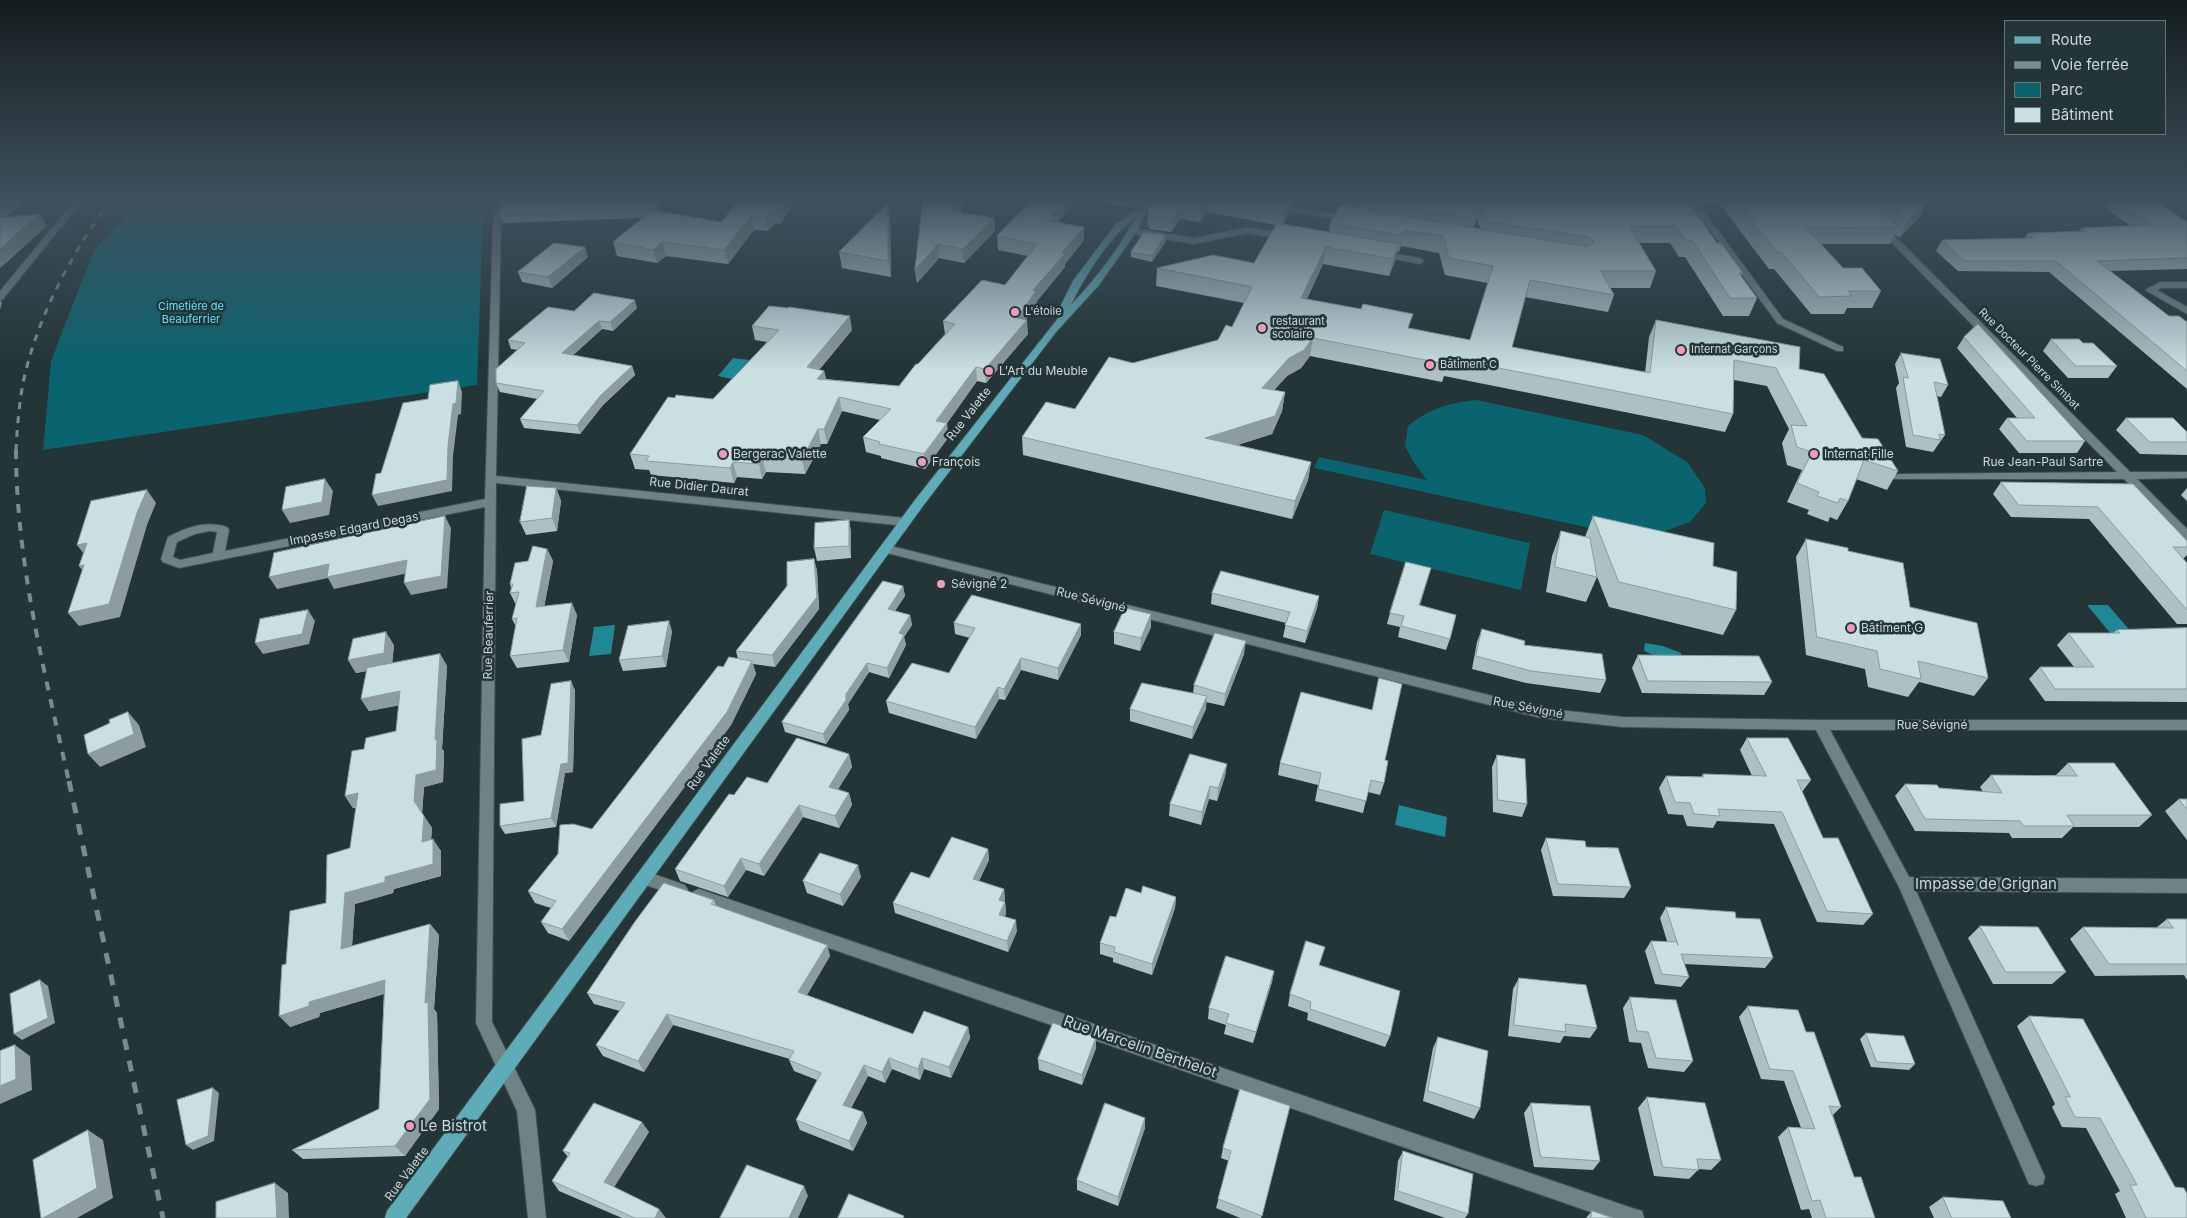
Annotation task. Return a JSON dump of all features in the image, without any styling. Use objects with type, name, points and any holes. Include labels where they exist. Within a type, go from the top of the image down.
[{"type":"main road","name":"Rue Valette","points":[[1053,330],[1078,282],[1096,257]]},
{"type":"main road","name":"Rue Valette","points":[[394,1218],[905,522],[1053,330],[1096,283],[1114,257]]},
{"type":"street","points":[[0,297],[34,257]]},
{"type":"street","name":"Rue Beauferrier","points":[[496,257],[490,502],[484,1023],[526,1110],[537,1218]]},
{"type":"street","points":[[1398,257],[1420,261]]},
{"type":"street","points":[[1733,257],[1780,321],[1840,349]]},
{"type":"street","name":"Rue Docteur Pierre Simbat","points":[[1911,257],[2187,536]]},
{"type":"street","points":[[2187,285],[2160,285],[2150,290],[2187,311]]},
{"type":"street","name":"Rue Jean-Paul Sartre","points":[[1899,477],[2187,475]]},
{"type":"street","name":"Rue Didier Daurat","points":[[491,479],[905,522]]},
{"type":"street","name":"Impasse Edgard Degas","points":[[218,556],[224,530],[215,526],[188,532],[172,540],[167,559],[179,564],[490,502]]},
{"type":"street","name":"Rue Sévigné","points":[[887,549],[1541,713],[1623,722],[1820,725],[2187,725]]},
{"type":"street","name":"Impasse de Grignan","points":[[1820,725],[1904,884],[2187,886]]},
{"type":"street","name":"Rue Marcelin Berthelot","points":[[645,878],[1635,1218]]},
{"type":"street","points":[[1904,884],[2036,1178]]},
{"type":"green space","name":"Cimetière de Beauferrier","points":[[91,257],[482,257],[477,385],[43,450],[51,361]]},
{"type":"green space","points":[[1476,400],[1643,435],[1687,462],[1705,488],[1706,503],[1690,522],[1662,532],[1709,541],[1709,554],[1314,468],[1319,457],[1427,480],[1414,463],[1405,446],[1408,426],[1432,411],[1457,403]]},
{"type":"green space","points":[[1384,510],[1530,543],[1521,590],[1370,554]]},
{"type":"shaded area","points":[[733,358],[749,360],[732,379],[718,376]]},
{"type":"shaded area","points":[[2087,605],[2108,605],[2133,634],[2111,634]]},
{"type":"shaded area","points":[[615,625],[611,654],[589,656],[594,627]]},
{"type":"shaded area","points":[[1645,643],[1663,646],[1681,653],[1681,660],[1663,659],[1644,651]]},
{"type":"shaded area","points":[[1399,805],[1447,817],[1445,837],[1395,825]]},
{"type":"building","points":[[537,257],[573,257],[548,277],[518,272]]},
{"type":"building","points":[[865,257],[888,257],[888,261]]},
{"type":"building","points":[[917,257],[927,257],[915,270]]},
{"type":"building","points":[[1027,257],[1062,257],[1033,290],[1036,291],[1017,318],[1027,320],[985,369],[976,367],[936,421],[947,423],[924,454],[879,444],[880,442],[863,437],[891,409],[839,397],[824,429],[818,429],[802,459],[762,457],[759,464],[733,462],[730,468],[646,461],[649,456],[630,454],[668,397],[675,398],[676,395],[713,399],[779,330],[752,326],[769,306],[850,316],[807,367],[824,371],[817,379],[899,386],[916,364],[955,324],[943,321],[982,280],[1005,285]]},
{"type":"building","points":[[1205,257],[1222,257],[1254,263],[1258,257],[1321,257],[1301,298],[1361,309],[1363,304],[1413,314],[1408,328],[1470,340],[1493,266],[1449,258],[1648,257],[1656,271],[1601,271],[1614,295],[1530,280],[1512,347],[1650,373],[1656,320],[1800,347],[1799,369],[1824,374],[1862,438],[1878,439],[1898,471],[1864,460],[1848,501],[1840,498],[1838,503],[1817,496],[1819,492],[1797,483],[1812,452],[1797,447],[1791,425],[1807,426],[1776,368],[1734,360],[1733,414],[1448,358],[1446,364],[1313,338],[1304,350],[1289,358],[1262,388],[1285,392],[1275,416],[1205,438],[1311,462],[1295,501],[1022,437],[1046,402],[1075,409],[1109,357],[1133,363],[1218,340],[1226,325],[1232,327],[1252,287],[1157,268]]},
{"type":"building","points":[[1703,257],[1731,257],[1743,273],[1739,273],[1757,298],[1730,298]]},
{"type":"building","points":[[1785,257],[1833,257],[1843,268],[1862,268],[1881,291],[1848,291],[1852,296],[1819,297]]},
{"type":"building","points":[[1960,257],[2187,257],[2097,261],[2169,316],[2179,316],[2187,322],[2187,371],[2056,261],[1964,261]]},
{"type":"building","points":[[594,293],[635,300],[610,322],[599,321],[562,353],[632,366],[600,396],[577,425],[520,419],[544,391],[496,383],[496,369],[525,343],[508,340],[548,307],[574,311]]},
{"type":"building","points":[[1978,324],[2085,441],[2027,441],[2007,418],[2035,418],[1964,337]]},
{"type":"building","points":[[2051,339],[2079,339],[2083,343],[2093,343],[2117,366],[2076,366]]},
{"type":"building","points":[[1901,353],[1940,359],[1948,385],[1934,382],[1945,435],[1939,434],[1940,440],[1913,435],[1903,377],[1908,378]]},
{"type":"building","points":[[458,381],[448,446],[447,480],[372,495],[376,474],[381,473],[403,403],[428,399],[430,385]]},
{"type":"building","points":[[2126,418],[2173,418],[2187,432],[2187,442],[2150,442]]},
{"type":"building","points":[[325,479],[322,502],[282,510],[286,487]]},
{"type":"building","points":[[2001,482],[2133,484],[2187,541],[2187,547],[2173,547],[2187,563],[2187,610],[2098,507],[2019,505]]},
{"type":"building","points":[[527,486],[556,488],[552,518],[520,522]]},
{"type":"building","points":[[147,490],[137,513],[109,604],[68,613],[84,565],[79,566],[87,543],[77,545],[91,501]]},
{"type":"building","points":[[445,516],[441,576],[404,583],[407,560],[327,577],[329,564],[269,577],[274,553]]},
{"type":"building","points":[[1593,516],[1714,543],[1713,566],[1737,572],[1736,610],[1619,582]]},
{"type":"building","points":[[849,520],[849,546],[814,548],[815,523]]},
{"type":"building","points":[[1561,531],[1590,538],[1597,577],[1555,567]]},
{"type":"building","points":[[1806,539],[1848,548],[1848,551],[1903,563],[1910,607],[1977,623],[1988,678],[1918,661],[1921,679],[1880,669],[1877,651],[1817,637]]},
{"type":"building","points":[[533,546],[547,549],[536,607],[572,603],[563,650],[510,656],[517,618],[512,619],[519,592],[510,593],[513,584],[510,584],[515,563],[528,561]]},
{"type":"building","points":[[814,559],[817,597],[772,655],[736,651],[787,586],[787,562]]},
{"type":"building","points":[[1406,562],[1431,568],[1419,605],[1456,615],[1450,639],[1401,626],[1404,616],[1390,613]]},
{"type":"building","points":[[1221,571],[1319,596],[1307,631],[1285,625],[1290,612],[1212,593]]},
{"type":"building","points":[[883,581],[903,586],[888,609],[910,615],[899,633],[904,635],[887,668],[867,663],[846,694],[846,700],[823,734],[782,722]]},
{"type":"building","points":[[972,595],[1081,624],[1058,668],[1021,658],[1004,689],[998,687],[975,727],[886,701],[912,663],[949,673],[975,628],[954,623]]},
{"type":"building","points":[[1125,608],[1151,614],[1141,638],[1114,632]]},
{"type":"building","points":[[308,610],[302,634],[255,643],[260,619]]},
{"type":"building","points":[[669,621],[662,656],[619,660],[628,626]]},
{"type":"building","points":[[2187,628],[2187,689],[2055,689],[2040,667],[2094,667],[2068,633],[2120,633],[2117,630]]},
{"type":"building","points":[[1482,629],[1525,641],[1524,645],[1602,654],[1606,680],[1531,671],[1476,656]]},
{"type":"building","points":[[386,632],[384,653],[348,660],[353,639]]},
{"type":"building","points":[[1215,633],[1246,641],[1225,694],[1194,685]]},
{"type":"building","points":[[440,654],[435,740],[437,739],[436,770],[416,775],[414,801],[424,816],[422,842],[433,839],[433,864],[385,877],[385,882],[345,893],[341,949],[430,924],[425,1003],[428,1002],[430,1099],[395,1146],[292,1150],[379,1109],[385,980],[309,1002],[309,1006],[279,1016],[282,965],[286,964],[290,911],[326,903],[327,855],[350,848],[358,793],[345,796],[352,751],[364,749],[366,738],[396,731],[400,691],[361,699],[367,668]]},
{"type":"building","points":[[1638,655],[1759,656],[1772,682],[1648,681]]},
{"type":"building","points":[[729,657],[752,661],[727,712],[562,929],[541,922],[556,901],[528,891],[558,854],[560,825],[573,824],[592,829],[718,666],[723,667]]},
{"type":"building","points":[[1379,678],[1402,684],[1385,760],[1388,761],[1384,783],[1371,780],[1366,801],[1318,789],[1321,773],[1280,763],[1301,692],[1372,710]]},
{"type":"building","points":[[571,681],[568,763],[561,764],[551,818],[500,826],[500,804],[524,801],[522,739],[541,735],[551,684]]},
{"type":"building","points":[[1142,683],[1207,696],[1193,727],[1130,709]]},
{"type":"building","points":[[128,712],[134,734],[88,754],[84,735],[110,723],[109,720]]},
{"type":"building","points":[[797,738],[849,754],[829,787],[849,793],[835,816],[799,805],[759,864],[741,858],[724,886],[675,869],[729,794],[734,795],[747,777],[767,783]]},
{"type":"building","points":[[1747,738],[1788,738],[1811,780],[1797,780],[1823,838],[1838,838],[1873,914],[1827,911],[1782,812],[1718,809],[1720,816],[1694,814],[1690,803],[1675,802],[1666,776],[1704,777],[1703,774],[1766,776]]},
{"type":"building","points":[[1190,754],[1227,764],[1218,788],[1210,786],[1202,812],[1170,804]]},
{"type":"building","points":[[1497,755],[1525,759],[1527,804],[1498,800]]},
{"type":"building","points":[[2068,763],[2114,763],[2152,815],[2067,815],[2074,826],[2024,826],[2020,821],[1925,819],[1905,784],[1937,785],[1939,788],[2002,793],[1991,775],[2077,776]]},
{"type":"building","points":[[2179,799],[2187,799],[2187,809]]},
{"type":"building","points":[[952,837],[988,849],[973,879],[1004,889],[999,900],[1005,902],[999,915],[1016,920],[1007,941],[893,903],[911,872],[929,878]]},
{"type":"building","points":[[1546,838],[1585,841],[1586,847],[1618,848],[1631,887],[1558,884]]},
{"type":"building","points":[[820,853],[858,865],[840,894],[803,881]]},
{"type":"building","points":[[664,883],[714,900],[711,904],[827,945],[798,992],[913,1034],[924,1011],[968,1027],[949,1067],[922,1058],[918,1069],[889,1058],[882,1072],[864,1065],[843,1105],[863,1112],[849,1141],[796,1120],[821,1073],[789,1060],[794,1051],[667,1014],[638,1061],[596,1045],[625,1003],[587,993],[634,923]]},
{"type":"building","points":[[1143,886],[1176,897],[1152,964],[1114,952],[1115,947],[1100,943],[1110,916],[1116,917],[1126,888],[1141,893]]},
{"type":"building","points":[[1666,907],[1735,912],[1736,918],[1760,919],[1773,958],[1681,954],[1689,977],[1662,974],[1651,941],[1677,942],[1678,945]]},
{"type":"building","points":[[2167,919],[2187,919],[2187,964],[2109,964],[2083,927],[2173,928]]},
{"type":"building","points":[[1980,926],[2038,927],[2066,972],[2006,972]]},
{"type":"building","points":[[1306,941],[1325,947],[1319,965],[1400,991],[1390,1036],[1310,1009],[1311,1002],[1290,994]]},
{"type":"building","points":[[1226,956],[1274,971],[1256,1032],[1226,1023],[1229,1014],[1209,1008]]},
{"type":"building","points":[[1519,978],[1586,985],[1597,1028],[1565,1024],[1566,1032],[1514,1025]]},
{"type":"building","points":[[40,980],[48,1018],[14,1034],[10,994]]},
{"type":"building","points":[[1630,997],[1676,1000],[1693,1061],[1656,1058],[1648,1032],[1637,1031]]},
{"type":"building","points":[[1748,1006],[1798,1010],[1806,1032],[1814,1032],[1841,1107],[1829,1106],[1854,1177],[1861,1177],[1875,1218],[1826,1218],[1820,1200],[1812,1201],[1788,1127],[1815,1129],[1793,1071],[1770,1069]]},
{"type":"building","points":[[2029,1016],[2083,1019],[2175,1187],[2184,1188],[2187,1194],[2187,1218],[2146,1218],[2130,1185],[2137,1185],[2100,1118],[2075,1117],[2065,1097],[2070,1097]]},
{"type":"building","points":[[1053,1023],[1096,1037],[1082,1075],[1038,1059]]},
{"type":"building","points":[[1866,1033],[1904,1036],[1915,1064],[1877,1062]]},
{"type":"building","points":[[1438,1037],[1488,1051],[1480,1108],[1428,1091]]},
{"type":"building","points":[[15,1045],[16,1079],[0,1086],[0,1051]]},
{"type":"building","points":[[213,1088],[208,1136],[186,1145],[177,1100]]},
{"type":"building","points":[[1240,1089],[1290,1106],[1262,1216],[1218,1199],[1231,1151],[1223,1148]]},
{"type":"building","points":[[1647,1097],[1705,1103],[1721,1160],[1697,1159],[1699,1170],[1663,1167]]},
{"type":"building","points":[[594,1103],[642,1122],[604,1182],[659,1209],[655,1218],[635,1218],[552,1181],[570,1153],[563,1151]]},
{"type":"building","points":[[1105,1103],[1145,1118],[1118,1197],[1077,1180]]},
{"type":"building","points":[[1531,1103],[1590,1106],[1600,1161],[1541,1157]]},
{"type":"building","points":[[88,1130],[97,1188],[41,1218],[33,1160]]},
{"type":"building","points":[[1403,1151],[1473,1174],[1468,1214],[1398,1191]]},
{"type":"building","points":[[747,1165],[804,1186],[789,1218],[720,1218]]},
{"type":"building","points":[[275,1183],[277,1218],[216,1218],[216,1202]]},
{"type":"building","points":[[849,1194],[904,1216],[903,1218],[838,1218]]},
{"type":"building","points":[[1943,1197],[2003,1201],[2011,1218],[1952,1218]]},
{"type":"building","points":[[1592,1211],[1613,1218],[1591,1218]]},
{"type":"railway","points":[[16,451],[18,417],[29,358],[46,310],[73,257]]},
{"type":"railway","points":[[16,451],[17,492],[26,576],[69,782]]},
{"type":"railway","points":[[69,781],[163,1218]]},
{"type":"place","name":"L'étoile","points":[[1015,312]]},
{"type":"place","name":"restaurant scolaire","points":[[1262,328]]},
{"type":"place","name":"Internat Garçons","points":[[1681,350]]},
{"type":"place","name":"Bâtiment C","points":[[1430,365]]},
{"type":"place","name":"L'Art du Meuble","points":[[989,371]]},
{"type":"place","name":"Bergerac Valette","points":[[723,454]]},
{"type":"place","name":"Internat Fille","points":[[1814,454]]},
{"type":"place","name":"François","points":[[922,462]]},
{"type":"place","name":"Sévigné 2","points":[[941,584]]},
{"type":"place","name":"Bâtiment G","points":[[1851,628]]},
{"type":"place","name":"Le Bistrot","points":[[410,1126]]}]
